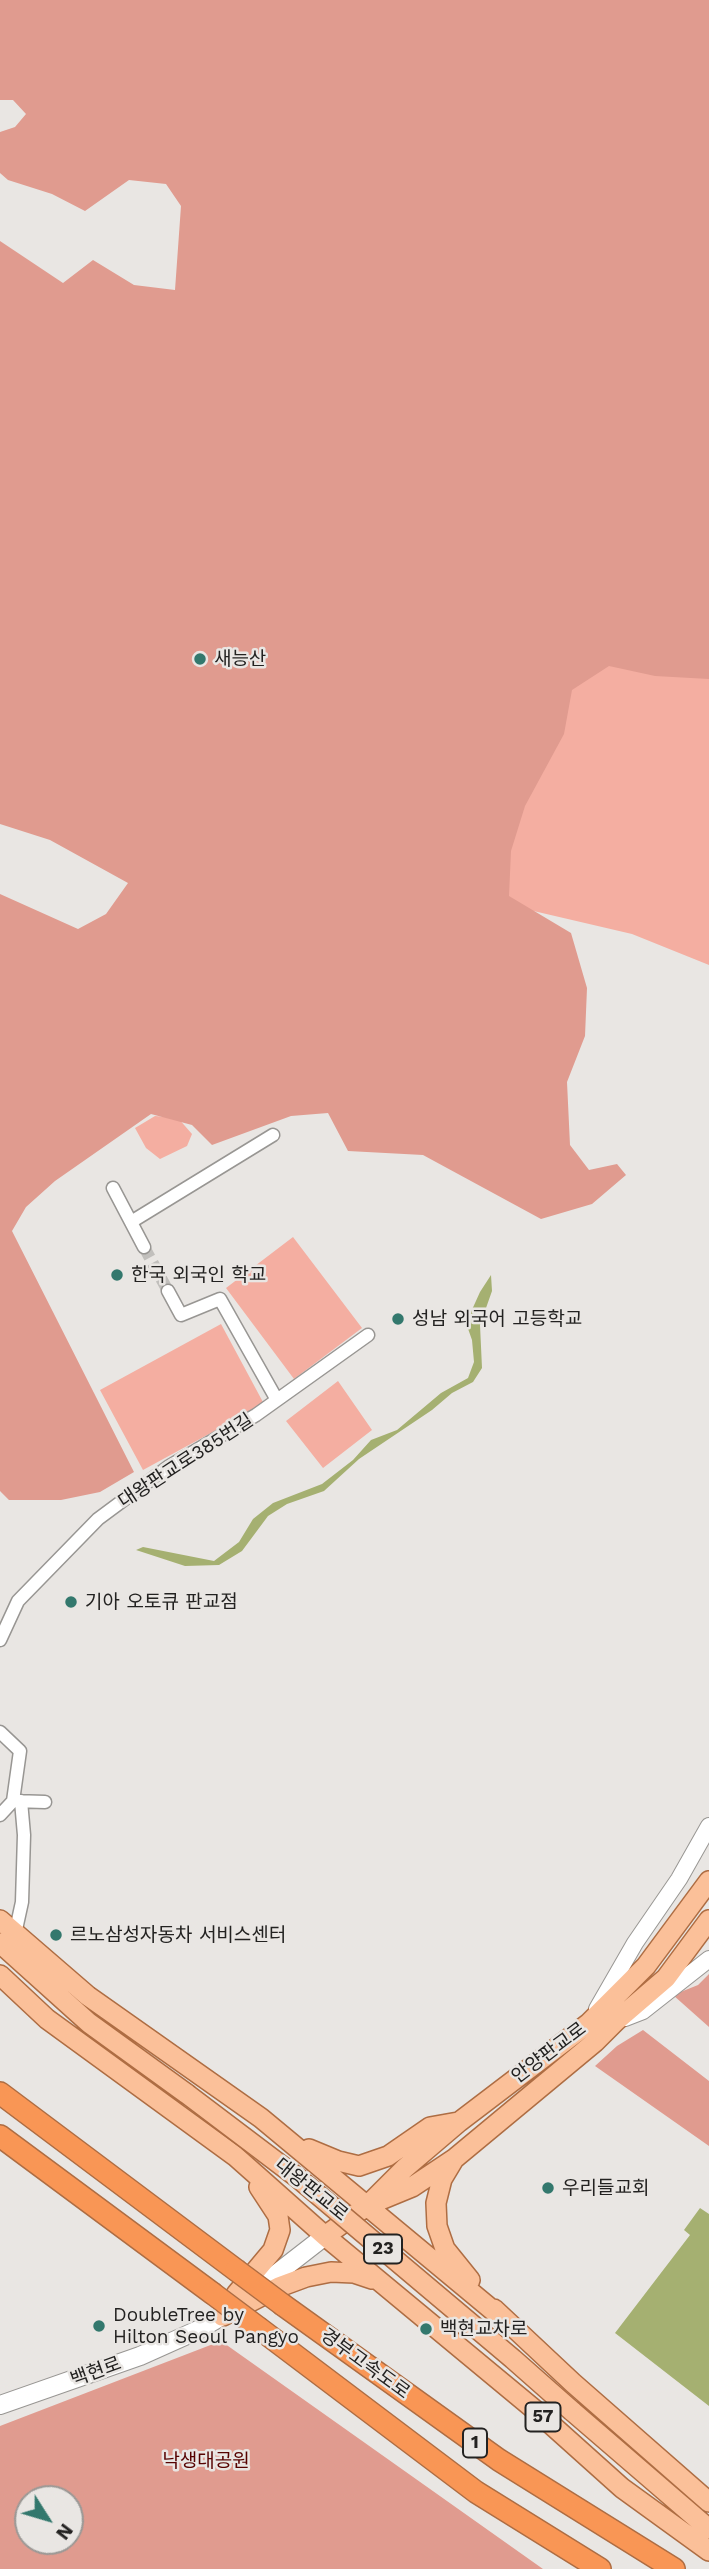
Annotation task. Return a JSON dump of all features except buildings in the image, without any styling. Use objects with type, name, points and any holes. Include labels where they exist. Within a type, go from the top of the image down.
[{"type":"highway","name":"경부고속도로","points":[[0,2093],[283,2305],[499,2460],[674,2569]]},
{"type":"highway","name":"경부고속도로","points":[[0,2136],[476,2491],[600,2569]]},
{"type":"main road","name":"안양판교로","points":[[325,2236],[368,2205],[405,2168],[459,2122],[589,2023],[646,1966],[709,1881]]},
{"type":"main road","name":"대왕판교로","points":[[0,1920],[8,1938],[89,2023],[298,2178],[513,2358],[709,2529]]},
{"type":"main road","name":"안양판교로","points":[[368,2205],[412,2187],[454,2159],[595,2042],[666,1979],[709,1920]]},
{"type":"main road","name":"대왕판교로","points":[[8,1938],[261,2118],[502,2318]]},
{"type":"main road","name":"대왕판교로","points":[[0,1975],[47,2019],[235,2155],[325,2236],[379,2280]]},
{"type":"main road","points":[[261,2118],[312,2150],[359,2166],[388,2156],[430,2127],[459,2122]]},
{"type":"main road","points":[[222,2316],[237,2293],[273,2250],[280,2230],[278,2216],[266,2196],[235,2155]]},
{"type":"main road","name":"57","points":[[454,2159],[442,2179],[436,2203],[437,2227],[445,2249],[502,2318],[709,2502]]},
{"type":"main road","name":"백현로","points":[[0,2405],[140,2356],[222,2316],[325,2236]]},
{"type":"main road","points":[[222,2316],[279,2287],[306,2277],[331,2272],[354,2273],[379,2280]]},
{"type":"main road","name":"57","points":[[379,2280],[535,2410],[622,2488],[709,2550]]},
{"type":"street","points":[[131,1222],[272,1135]]},
{"type":"street","points":[[113,1188],[144,1247]]},
{"type":"street","points":[[168,1291],[181,1315],[220,1299],[277,1400]]},
{"type":"street","name":"대왕판교로385번길","points":[[0,1640],[18,1601],[98,1519],[168,1467],[277,1400],[368,1335]]},
{"type":"street","points":[[0,1732],[20,1751],[17,1801],[24,1835],[22,1902],[8,1938]]},
{"type":"street","points":[[0,1815],[17,1801],[45,1802]]},
{"type":"street","points":[[589,2023],[635,1943],[679,1879],[709,1826]]},
{"type":"street","points":[[616,2021],[643,2011],[709,1959]]},
{"type":"shaded area","points":[[709,653],[709,965],[632,934],[495,902],[512,687],[598,664]]},
{"type":"shaded area","points":[[155,1116],[178,1118],[192,1134],[187,1146],[160,1159],[146,1148],[135,1128]]},
{"type":"shaded area","points":[[293,1237],[362,1328],[294,1379],[226,1288]]},
{"type":"shaded area","points":[[491,1275],[492,1291],[480,1325],[482,1368],[473,1382],[452,1393],[432,1410],[359,1459],[324,1491],[287,1504],[268,1516],[242,1551],[219,1565],[185,1566],[136,1550],[143,1547],[214,1561],[239,1542],[253,1519],[273,1503],[322,1484],[353,1460],[371,1440],[397,1430],[441,1393],[468,1378],[474,1362],[472,1340],[466,1323]]},
{"type":"shaded area","points":[[221,1324],[264,1404],[143,1470],[100,1390]]},
{"type":"shaded area","points":[[338,1381],[372,1430],[323,1468],[286,1421]]},
{"type":"shaded area","points":[[700,2208],[709,2214],[709,2406],[615,2333],[690,2235],[684,2230]]},
{"type":"green space","points":[[0,0],[709,0],[709,679],[655,676],[609,666],[572,690],[564,734],[525,806],[511,851],[509,896],[571,933],[587,988],[585,1036],[567,1082],[570,1145],[589,1170],[617,1164],[626,1175],[592,1204],[541,1219],[423,1155],[348,1151],[328,1113],[291,1116],[212,1145],[192,1125],[151,1114],[55,1181],[26,1207],[12,1231],[134,1472],[100,1492],[61,1500],[9,1500],[0,1491],[0,894],[78,929],[106,914],[128,883],[50,840],[0,824],[0,241],[63,283],[93,260],[134,285],[175,290],[181,206],[166,184],[129,180],[85,211],[52,194],[8,180],[0,173],[0,132],[15,127],[26,114],[13,100],[0,100]]},
{"type":"green space","points":[[709,1974],[709,2027],[673,1995],[698,1985]]},
{"type":"green space","points":[[643,2030],[709,2081],[709,2146],[595,2066],[617,2046]]},
{"type":"green space","name":"낙생대공원","points":[[221,2341],[543,2569],[0,2569],[0,2426]]},
{"type":"tunnel","points":[[144,1247],[168,1291]]},
{"type":"place","name":"새능산","points":[[200,659]]},
{"type":"place","name":"한국 외국인 학교","points":[[117,1275]]},
{"type":"place","name":"성남 외국어 고등학교","points":[[398,1319]]},
{"type":"place","name":"기아 오토큐 판교점","points":[[71,1602]]},
{"type":"place","name":"르노삼성자동차 서비스센터","points":[[56,1935]]},
{"type":"place","name":"우리들교회","points":[[548,2188]]},
{"type":"place","name":"DoubleTree by Hilton Seoul Pangyo","points":[[99,2326]]},
{"type":"place","name":"백현교차로","points":[[426,2329]]}]
